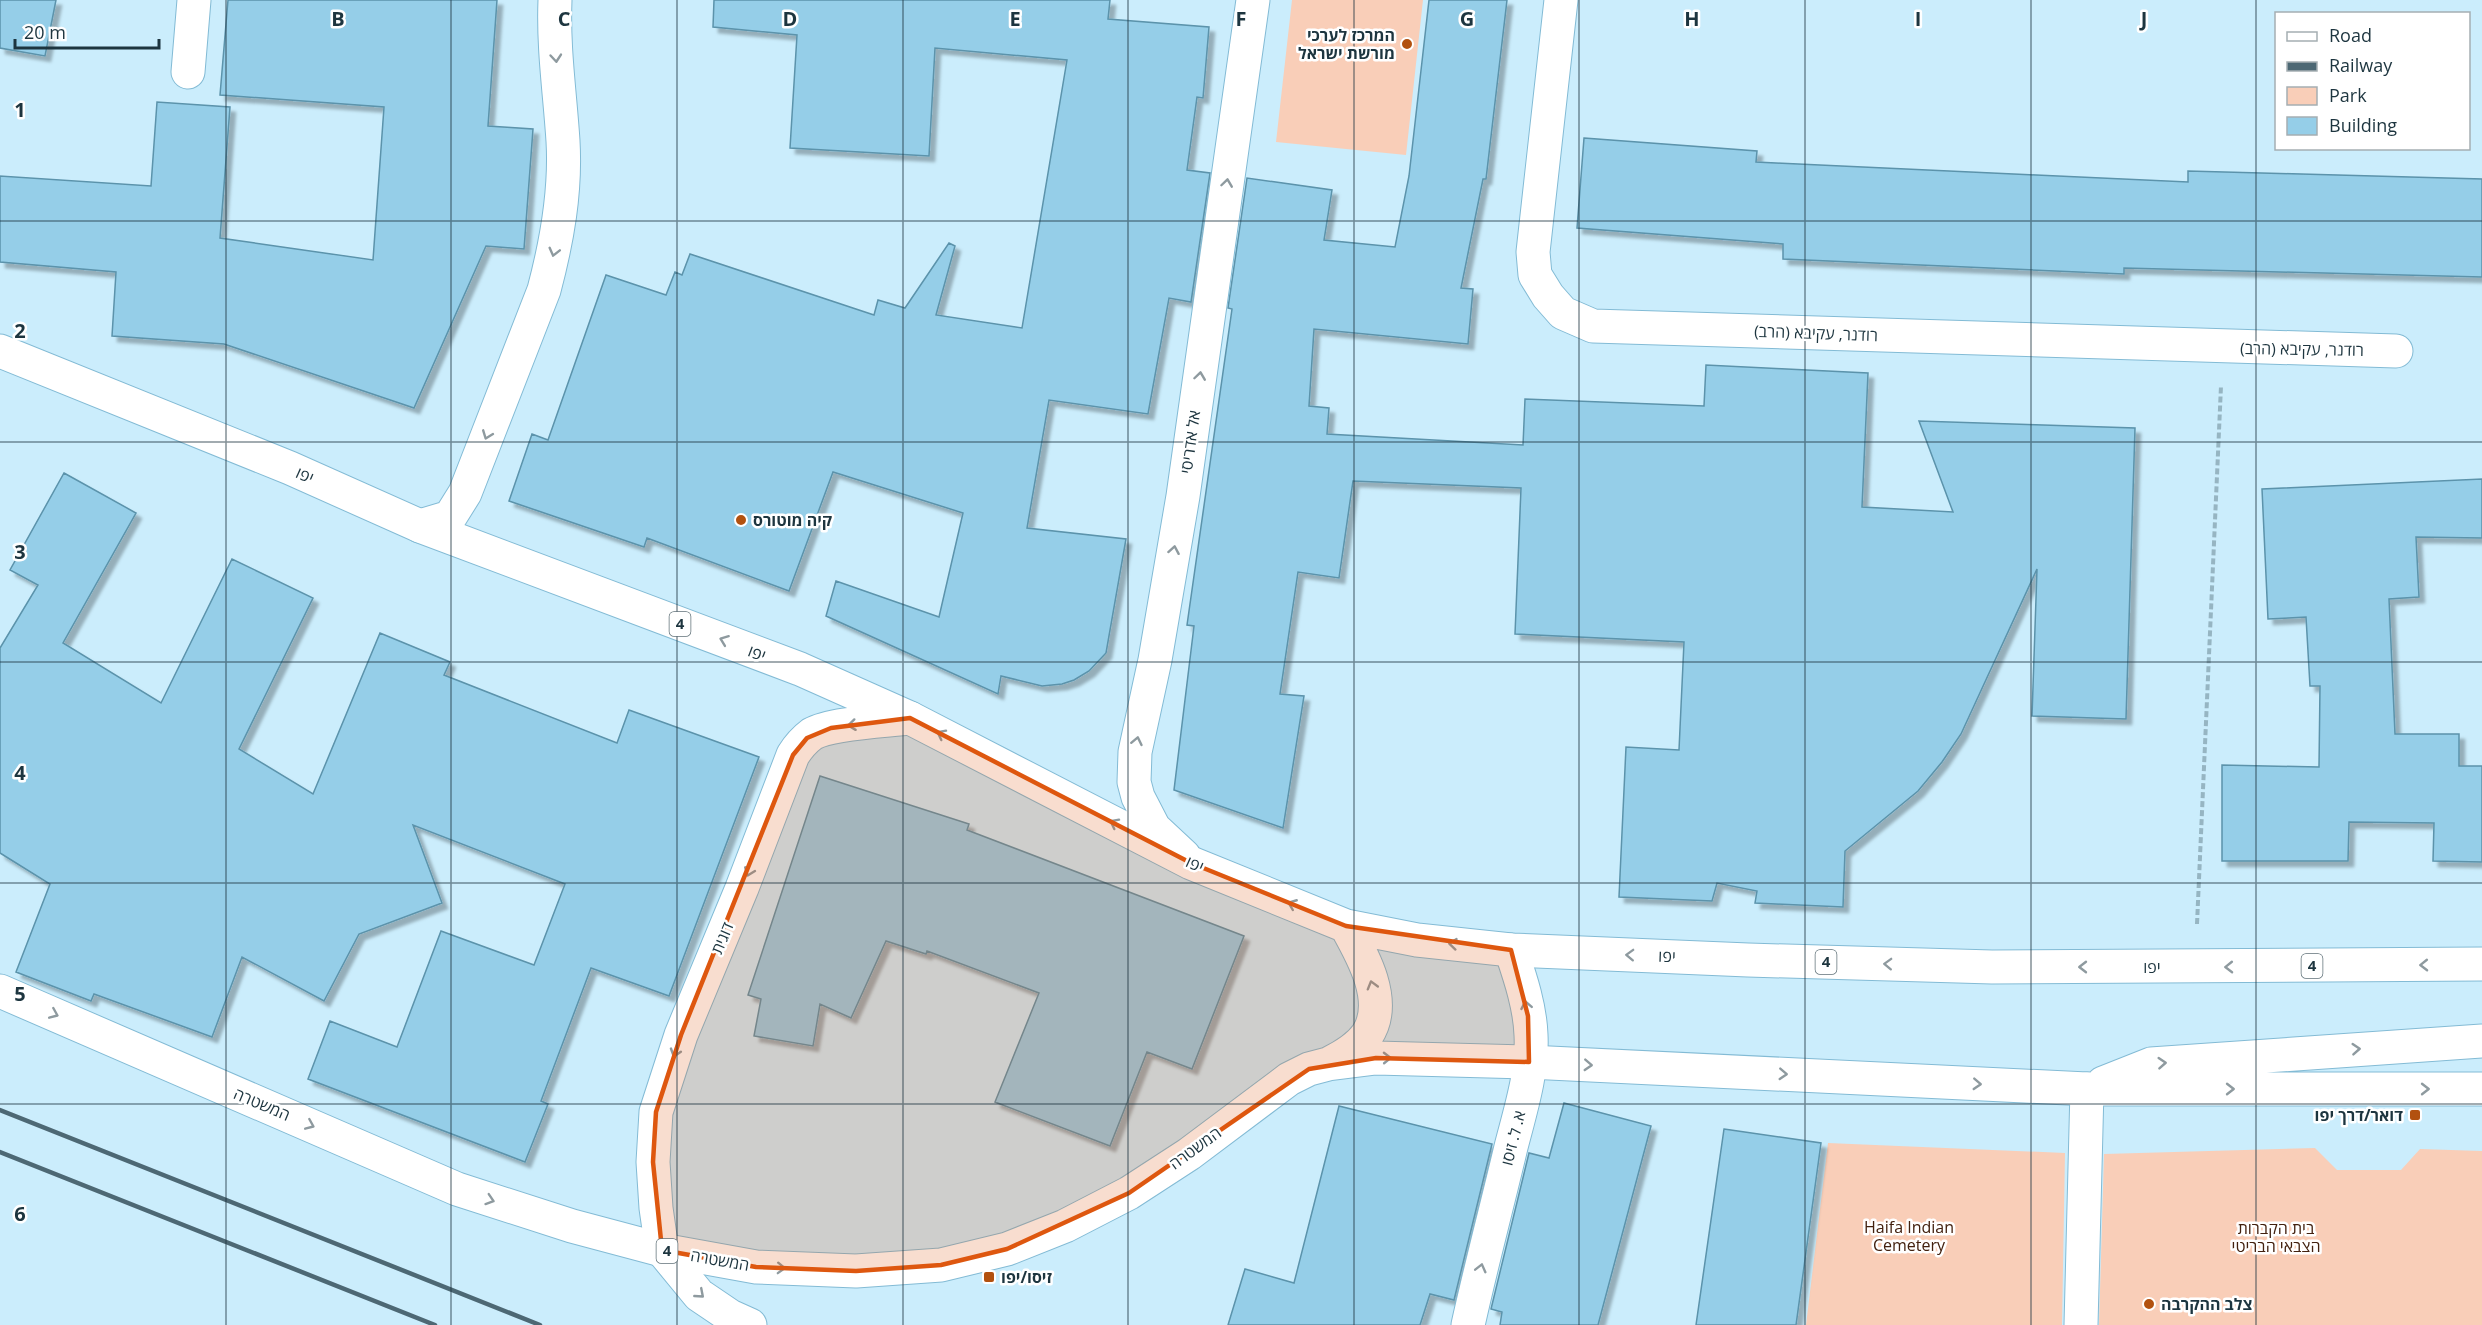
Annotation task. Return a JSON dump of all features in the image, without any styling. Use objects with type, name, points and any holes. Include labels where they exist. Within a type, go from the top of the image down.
[{"type":"main road","points":[[188,72],[194,0]]},
{"type":"main road","points":[[420,526],[450,517],[465,493],[544,290],[550,268],[557,239],[563,143],[554,36],[555,0]]},
{"type":"main road","name":"אל אדריסי","points":[[1191,863],[1154,828],[1145,813],[1134,782],[1135,752],[1155,660],[1183,496],[1252,0]]},
{"type":"main road","name":"רודנר, עקיבא (הרב)","points":[[1561,0],[1533,252],[1535,275],[1563,313],[1593,326],[2396,351]]},
{"type":"main road","name":"יפו","points":[[0,351],[290,468],[420,526],[800,669],[910,718],[1191,863],[1346,926],[1417,940],[1511,950],[1992,967],[2482,964]]},
{"type":"main road","name":"דוגית","points":[[662,1250],[653,1162],[656,1112],[681,1035],[742,888],[793,755],[807,738],[821,730],[910,718]]},
{"type":"main road","points":[[1328,1064],[1357,1046],[1367,1034],[1376,1007],[1371,979],[1346,926]]},
{"type":"main road","name":"א. ל. זיסו","points":[[1468,1325],[1521,1108],[1529,1062],[1532,1035],[1523,989],[1511,950]]},
{"type":"main road","name":"המשטרה","points":[[0,991],[457,1189],[572,1226],[662,1250],[756,1267],[856,1271],[941,1265],[1007,1249],[1065,1226],[1129,1193],[1189,1154],[1289,1079],[1309,1069],[1328,1064]]},
{"type":"main road","points":[[2081,1325],[2087,1089],[2151,1064],[2482,1041]]},
{"type":"main road","name":"4","points":[[1328,1064],[1376,1058],[1415,1058],[2087,1089],[2482,1089]]},
{"type":"main road","points":[[662,1250],[699,1295],[730,1316],[750,1325]]},
{"type":"path","points":[[2197,967],[2221,384],[2220,347]]},
{"type":"highlighted area","points":[[910,718],[1191,863],[1346,926],[1511,950],[1528,1016],[1529,1062],[1376,1058],[1309,1069],[1129,1193],[1007,1249],[941,1265],[856,1271],[756,1267],[662,1250],[653,1162],[656,1112],[681,1035],[793,755],[807,738],[831,728]]},
{"type":"green space","points":[[1292,0],[1423,0],[1406,155],[1276,142]]},
{"type":"green space","name":"Haifa Indian Cemetery","points":[[1828,1143],[2065,1153],[2062,1325],[1806,1325]]},
{"type":"green space","name":"בית הקברות הצבאי הבריטי","points":[[2315,1148],[2337,1170],[2401,1170],[2420,1149],[2482,1151],[2482,1325],[2099,1325],[2104,1154]]},
{"type":"building","points":[[0,0],[56,0],[45,56],[0,48]]},
{"type":"building","points":[[228,0],[497,0],[488,126],[533,129],[524,249],[486,246],[414,408],[224,344],[112,336],[116,272],[0,262],[0,176],[151,186],[157,102],[230,107],[220,238],[373,260],[384,107],[220,95]]},
{"type":"building","points":[[714,0],[1110,0],[1108,19],[1209,27],[1203,98],[1197,97],[1187,170],[1210,173],[1191,302],[1169,298],[1148,414],[1049,400],[1027,528],[1126,539],[1106,653],[1089,671],[1074,680],[1042,686],[1001,676],[998,694],[826,616],[836,581],[939,617],[963,513],[833,472],[789,591],[647,538],[644,547],[509,501],[532,434],[548,440],[606,275],[666,295],[675,272],[682,275],[690,254],[874,315],[878,300],[905,308],[949,243],[955,246],[936,315],[1022,328],[1067,60],[935,48],[929,156],[790,148],[797,35],[713,27]]},
{"type":"building","points":[[1429,0],[1507,0],[1486,179],[1483,179],[1461,288],[1473,289],[1468,344],[1314,329],[1309,406],[1329,408],[1327,434],[1523,445],[1525,399],[1704,406],[1706,365],[1868,373],[1862,507],[1953,512],[1919,421],[2135,428],[2126,719],[2032,716],[2037,569],[1961,734],[1942,762],[1918,791],[1845,851],[1843,907],[1755,903],[1757,891],[1717,883],[1712,901],[1619,897],[1626,747],[1679,750],[1684,642],[1515,634],[1521,488],[1353,481],[1339,578],[1298,572],[1280,694],[1304,696],[1283,828],[1174,790],[1194,626],[1187,625],[1232,309],[1228,308],[1247,178],[1332,190],[1324,240],[1395,247],[1409,176]]},
{"type":"building","points":[[1584,138],[1757,151],[1756,162],[2188,182],[2188,171],[2482,179],[2482,277],[2124,268],[2124,274],[1783,259],[1783,244],[1577,228]]},
{"type":"building","points":[[64,473],[136,513],[63,643],[161,703],[232,559],[313,598],[239,749],[313,794],[380,633],[450,662],[444,675],[617,743],[629,710],[759,757],[669,996],[591,968],[541,1101],[548,1104],[525,1162],[308,1079],[330,1021],[397,1047],[441,931],[534,965],[565,884],[413,825],[442,903],[359,934],[324,1001],[242,957],[212,1037],[94,994],[91,1001],[16,972],[50,884],[0,853],[0,648],[38,585],[10,570]]},
{"type":"building","points":[[2482,479],[2482,538],[2416,537],[2419,597],[2389,599],[2395,734],[2459,734],[2459,766],[2482,766],[2482,862],[2433,861],[2434,823],[2349,822],[2348,861],[2222,861],[2222,765],[2319,767],[2320,686],[2310,686],[2306,617],[2268,619],[2262,489]]},
{"type":"building","points":[[820,776],[969,824],[967,830],[1244,936],[1192,1069],[1147,1052],[1110,1146],[995,1102],[1039,993],[927,951],[926,954],[886,941],[851,1018],[820,1004],[813,1046],[754,1036],[761,999],[748,995]]},
{"type":"building","points":[[1564,1103],[1651,1126],[1598,1325],[1500,1325],[1502,1312],[1491,1309],[1529,1153],[1549,1158]]},
{"type":"building","points":[[1339,1106],[1492,1144],[1454,1300],[1430,1294],[1420,1325],[1228,1325],[1245,1269],[1294,1283]]},
{"type":"building","points":[[1724,1129],[1821,1143],[1796,1325],[1696,1325]]},
{"type":"railway","points":[[0,1110],[540,1325]]},
{"type":"railway","points":[[0,1152],[435,1325]]},
{"type":"place","name":"המרכז לערכי מורשת ישראל","points":[[1407,44]]},
{"type":"place","name":"קיה מוטורס","points":[[741,520]]},
{"type":"place","name":"דואר/דרך יפו","points":[[2415,1115]]},
{"type":"place","name":"זיסו/יפו","points":[[989,1277]]},
{"type":"place","name":"צלב ההקרבה","points":[[2149,1304]]}]
